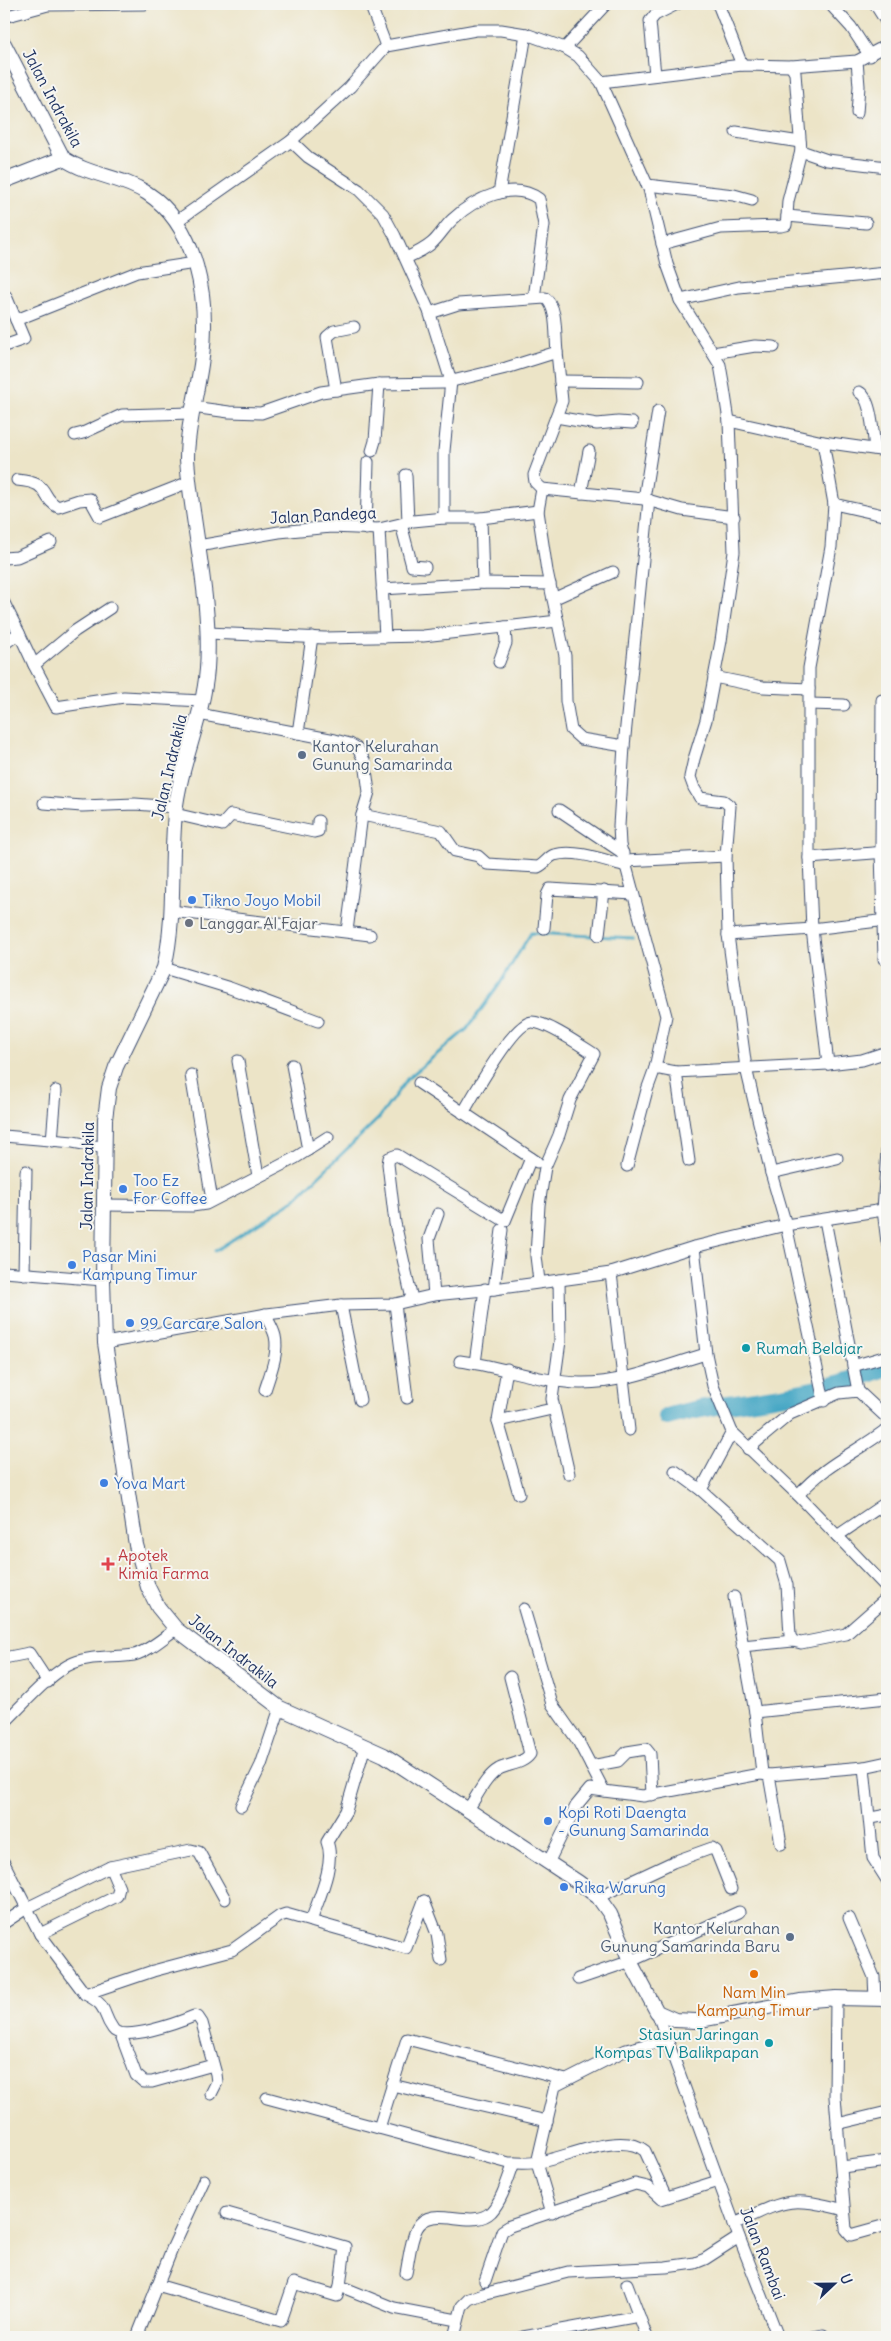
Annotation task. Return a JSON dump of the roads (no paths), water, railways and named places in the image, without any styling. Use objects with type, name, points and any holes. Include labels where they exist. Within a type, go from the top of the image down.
[{"type":"street","points":[[4,17],[48,5],[145,4]]},
{"type":"street","points":[[370,4],[386,46]]},
{"type":"street","points":[[565,48],[606,4]]},
{"type":"street","points":[[655,75],[650,21],[655,15],[677,4]]},
{"type":"street","points":[[718,4],[742,64]]},
{"type":"street","points":[[830,4],[851,27],[870,56]]},
{"type":"street","points":[[875,4],[887,23]]},
{"type":"street","points":[[177,221],[291,141],[350,87],[386,46],[476,30],[502,30],[526,34],[565,48],[578,56],[601,82],[647,185],[662,244],[680,300],[720,365],[728,421],[734,517],[734,552],[722,641],[706,720],[694,759],[690,780],[700,798],[724,801],[730,806],[726,856],[728,934],[746,1068],[771,1173],[786,1226],[823,1400]]},
{"type":"street","points":[[499,193],[526,34]]},
{"type":"street","name":"Jalan Indrakila","points":[[4,44],[63,158],[77,168],[116,179],[146,192],[177,221],[195,263],[200,286],[204,337],[202,358],[187,438],[189,482],[207,633],[207,668],[199,714],[175,810],[171,911],[164,968],[116,1067],[109,1088],[105,1119],[103,1280],[105,1342],[136,1545],[148,1587],[158,1606],[176,1629],[280,1708],[384,1755],[422,1778],[598,1897],[618,1928],[631,1961],[657,2012]]},
{"type":"street","points":[[601,82],[742,64],[791,66],[857,61],[870,56],[887,45]]},
{"type":"street","points":[[857,61],[859,86],[857,113]]},
{"type":"street","points":[[662,244],[721,228],[781,226],[786,224],[788,201],[801,147],[795,74],[791,66]]},
{"type":"street","points":[[736,132],[801,147],[827,160],[887,167]]},
{"type":"street","points":[[291,141],[308,157],[370,200],[383,214],[406,258],[430,313],[451,381],[444,451],[444,518]]},
{"type":"street","points":[[4,181],[63,158]]},
{"type":"street","points":[[647,185],[725,194],[752,200]]},
{"type":"street","points":[[406,258],[433,242],[453,219],[464,210],[499,193],[512,190],[530,192],[539,199],[544,225],[534,298]]},
{"type":"street","points":[[787,216],[866,222]]},
{"type":"street","points":[[16,320],[137,272],[195,263]]},
{"type":"street","points":[[680,300],[739,287],[887,273]]},
{"type":"street","points":[[4,346],[24,339],[6,296]]},
{"type":"street","points":[[430,313],[458,304],[534,298],[545,298],[550,303],[562,401],[534,475],[535,482],[542,489],[646,500],[682,510],[734,517]]},
{"type":"street","points":[[336,390],[327,337],[329,332],[334,330],[354,327]]},
{"type":"street","points":[[713,353],[755,346],[774,347]]},
{"type":"street","points":[[75,435],[122,416],[192,410],[261,412],[321,392],[379,384],[444,383],[506,368],[557,352]]},
{"type":"street","points":[[560,380],[638,382]]},
{"type":"street","points":[[366,529],[370,457],[375,441],[379,384]]},
{"type":"street","points":[[859,392],[864,394],[868,402],[875,449]]},
{"type":"street","points":[[627,1166],[647,1090],[655,1068],[666,1016],[624,860],[619,826],[624,746],[646,500],[658,411]]},
{"type":"street","points":[[556,417],[597,424],[618,422],[632,424]]},
{"type":"street","points":[[728,421],[823,442],[887,451]]},
{"type":"street","points":[[823,442],[834,504],[831,547],[808,668],[808,858],[812,929],[828,1064]]},
{"type":"street","points":[[581,493],[589,451]]},
{"type":"street","points":[[406,476],[404,523],[412,566],[425,567]]},
{"type":"street","points":[[17,480],[37,484],[43,488],[53,504],[58,507],[79,500],[90,499],[100,517],[189,482]]},
{"type":"street","points":[[542,489],[538,510],[550,584],[565,656],[566,701],[571,730],[581,739],[624,746]]},
{"type":"street","points":[[834,504],[887,516]]},
{"type":"street","name":"Jalan Pandega","points":[[198,546],[280,532],[331,527],[379,530],[404,523],[444,518],[481,518],[538,510]]},
{"type":"street","points":[[481,518],[483,583]]},
{"type":"street","points":[[379,530],[385,637]]},
{"type":"street","points":[[4,558],[17,557],[51,542]]},
{"type":"street","points":[[553,599],[613,572]]},
{"type":"street","points":[[382,589],[483,583],[550,584]]},
{"type":"street","points":[[4,602],[56,707],[124,697],[202,700]]},
{"type":"street","points":[[34,665],[75,631],[110,608]]},
{"type":"street","points":[[207,633],[312,637],[423,636],[558,621]]},
{"type":"street","points":[[500,662],[506,643],[505,627]]},
{"type":"street","points":[[4,644],[19,633]]},
{"type":"street","points":[[298,733],[312,637]]},
{"type":"street","points":[[714,677],[763,687],[809,689]]},
{"type":"street","points":[[882,700],[884,959]]},
{"type":"street","points":[[809,704],[844,705]]},
{"type":"street","points":[[199,714],[335,740],[350,744],[358,749],[365,762],[369,792],[362,815],[348,931]]},
{"type":"street","points":[[44,803],[82,806],[135,804],[175,810],[222,825],[231,815],[314,832],[318,831],[318,821]]},
{"type":"street","points":[[559,810],[624,860]]},
{"type":"street","points":[[362,815],[442,831],[455,851],[478,856],[487,864],[538,867],[551,856],[563,854],[624,860],[726,856]]},
{"type":"street","points":[[808,858],[884,851]]},
{"type":"street","points":[[544,928],[547,895],[550,889],[633,894]]},
{"type":"street","points":[[599,935],[604,891]]},
{"type":"street","points":[[171,911],[370,935]]},
{"type":"street","points":[[728,934],[812,929],[884,920]]},
{"type":"street","points":[[164,968],[230,988],[318,1021]]},
{"type":"street","points":[[463,1113],[506,1044],[527,1023],[534,1022],[560,1032],[594,1054],[570,1100],[559,1135],[545,1167],[538,1206],[536,1256],[539,1281]]},
{"type":"street","points":[[655,1068],[676,1072],[828,1064],[862,1060],[887,1052]]},
{"type":"street","points":[[238,1061],[258,1176]]},
{"type":"street","points":[[292,1065],[308,1150]]},
{"type":"street","points":[[676,1072],[689,1161]]},
{"type":"street","points":[[191,1075],[212,1200]]},
{"type":"street","points":[[418,1082],[545,1167]]},
{"type":"street","points":[[52,1141],[56,1091]]},
{"type":"street","points":[[4,1136],[105,1148]]},
{"type":"street","points":[[105,1205],[192,1206],[212,1200],[308,1150],[328,1137]]},
{"type":"street","points":[[887,1151],[885,1217],[887,1242]]},
{"type":"street","points":[[412,1299],[395,1223],[388,1164],[389,1158],[397,1155],[505,1221],[531,1158]]},
{"type":"street","points":[[771,1173],[837,1158]]},
{"type":"street","points":[[24,1274],[26,1171]]},
{"type":"street","points":[[434,1295],[429,1239],[438,1214]]},
{"type":"street","points":[[105,1342],[264,1314],[341,1305],[395,1304],[434,1295],[611,1273],[694,1247],[786,1226],[825,1220],[885,1217]]},
{"type":"street","points":[[825,1220],[858,1390],[887,1418]]},
{"type":"street","points":[[475,1363],[502,1230]]},
{"type":"street","points":[[694,1247],[706,1354],[713,1386],[732,1432],[798,1495],[887,1588]]},
{"type":"street","points":[[4,1272],[103,1280]]},
{"type":"street","points":[[611,1273],[629,1430]]},
{"type":"street","points":[[559,1280],[560,1341],[552,1409],[558,1423],[569,1474]]},
{"type":"street","points":[[395,1304],[407,1398]]},
{"type":"street","points":[[341,1305],[360,1400]]},
{"type":"street","points":[[264,1314],[275,1336],[276,1343],[272,1370],[265,1390]]},
{"type":"street","points":[[460,1361],[554,1380],[582,1383],[624,1377],[706,1354]]},
{"type":"street","points":[[853,1368],[887,1356]]},
{"type":"street","points":[[507,1369],[498,1421],[519,1494]]},
{"type":"street","points":[[748,1449],[782,1420],[845,1391],[858,1390]]},
{"type":"street","points":[[498,1421],[552,1409]]},
{"type":"street","points":[[798,1495],[814,1476],[887,1429]]},
{"type":"street","points":[[701,1490],[732,1432]]},
{"type":"street","points":[[675,1471],[701,1490],[780,1561],[787,1585],[790,1636],[793,1641]]},
{"type":"street","points":[[837,1536],[887,1502]]},
{"type":"street","points":[[734,1597],[766,1774],[782,1844]]},
{"type":"street","points":[[742,1646],[793,1641],[801,1643],[846,1634],[887,1598]]},
{"type":"street","points":[[524,1609],[552,1704],[578,1741],[604,1792]]},
{"type":"street","points":[[5,1719],[58,1672],[82,1660],[135,1654],[145,1650],[176,1629]]},
{"type":"street","points":[[4,1658],[30,1653],[48,1682]]},
{"type":"street","points":[[468,1809],[485,1782],[495,1772],[526,1759],[530,1754],[510,1677]]},
{"type":"street","points":[[755,1712],[887,1698]]},
{"type":"street","points":[[241,1806],[260,1766],[280,1708]]},
{"type":"street","points":[[311,1921],[329,1864],[330,1851],[327,1842],[346,1811],[364,1746]]},
{"type":"street","points":[[591,1766],[620,1760],[628,1752],[646,1749],[650,1754],[652,1795]]},
{"type":"street","points":[[548,1863],[580,1798],[590,1789],[643,1796],[766,1774],[864,1766],[887,1762]]},
{"type":"street","points":[[864,1766],[872,1858],[887,1880]]},
{"type":"street","points":[[870,1818],[887,1815]]},
{"type":"street","points":[[598,1897],[709,1848],[716,1851],[731,1890]]},
{"type":"street","points":[[4,1923],[25,1909],[110,1867],[196,1850],[199,1852],[225,1900]]},
{"type":"street","points":[[4,1863],[25,1909],[40,1934],[85,1994],[99,2001],[113,2030],[121,2035],[136,2034],[194,2016],[198,2018],[202,2023],[217,2082],[211,2094]]},
{"type":"street","points":[[40,1934],[116,1896],[119,1888],[110,1867]]},
{"type":"street","points":[[85,1994],[153,1971],[232,1950],[280,1916],[286,1914],[406,1948],[424,1901],[436,1934],[441,1960]]},
{"type":"street","points":[[578,1979],[631,1961],[740,1912]]},
{"type":"street","points":[[657,2012],[675,2020],[696,2021],[800,2002],[836,1998],[881,1999],[874,1977],[849,1918]]},
{"type":"street","points":[[836,1998],[835,2097],[846,2228],[851,2235],[887,2225]]},
{"type":"street","name":"Jalan Rambai","points":[[657,2012],[738,2237],[778,2337]]},
{"type":"street","points":[[121,2035],[136,2075],[144,2082],[152,2082],[213,2065]]},
{"type":"street","points":[[379,2128],[407,2039],[566,2080]]},
{"type":"street","points":[[552,2213],[537,2163],[555,2086],[626,2050],[666,2040]]},
{"type":"street","points":[[392,2085],[547,2121]]},
{"type":"street","points":[[267,2098],[514,2163],[537,2163],[599,2146],[626,2143],[639,2145],[645,2151],[666,2197]]},
{"type":"street","points":[[837,2124],[887,2112]]},
{"type":"street","points":[[842,2167],[887,2161]]},
{"type":"street","points":[[406,2273],[414,2235],[419,2224],[425,2219],[434,2217],[481,2218],[491,2212],[504,2190],[514,2163]]},
{"type":"street","points":[[137,2337],[157,2285],[204,2180]]},
{"type":"street","points":[[485,2281],[502,2231],[510,2226],[635,2184],[648,2187],[662,2199],[718,2181]]},
{"type":"street","points":[[734,2224],[772,2206],[793,2200],[818,2203],[844,2210]]},
{"type":"street","points":[[157,2285],[281,2321],[294,2284],[337,2296],[345,2247],[227,2213]]},
{"type":"street","points":[[454,2337],[462,2306],[469,2299],[483,2294],[568,2272],[666,2267],[695,2263],[705,2259],[738,2237]]},
{"type":"street","points":[[627,2284],[647,2337]]},
{"type":"street","points":[[340,2286],[394,2308],[457,2320]]},
{"type":"street","points":[[524,2337],[639,2316]]},
{"type":"waterway","points":[[215,1251],[294,1200],[379,1118],[407,1079],[467,1029],[499,985],[531,933],[633,938]]},
{"type":"waterway","points":[[667,1417],[717,1406],[814,1390],[845,1382],[887,1367]]},
{"type":"place","name":"Kantor Kelurahan Gunung Samarinda","points":[[302,755]]},
{"type":"place","name":"Tikno Joyo Mobil","points":[[192,900]]},
{"type":"place","name":"Langgar Al Fajar","points":[[189,923]]},
{"type":"place","name":"Too Ez For Coffee","points":[[123,1189]]},
{"type":"place","name":"Pasar Mini Kampung Timur","points":[[72,1265]]},
{"type":"place","name":"99 Carcare Salon","points":[[130,1323]]},
{"type":"place","name":"Rumah Belajar","points":[[746,1348]]},
{"type":"place","name":"Yova Mart","points":[[104,1483]]},
{"type":"place","name":"Apotek Kimia Farma","points":[[108,1564]]},
{"type":"place","name":"Kopi Roti Daengta - Gunung Samarinda","points":[[548,1821]]},
{"type":"place","name":"Rika Warung","points":[[564,1887]]},
{"type":"place","name":"Kantor Kelurahan Gunung Samarinda Baru","points":[[790,1937]]},
{"type":"place","name":"Nam Min Kampung Timur","points":[[754,1974]]},
{"type":"place","name":"Stasiun Jaringan Kompas TV Balikpapan","points":[[769,2043]]}]
